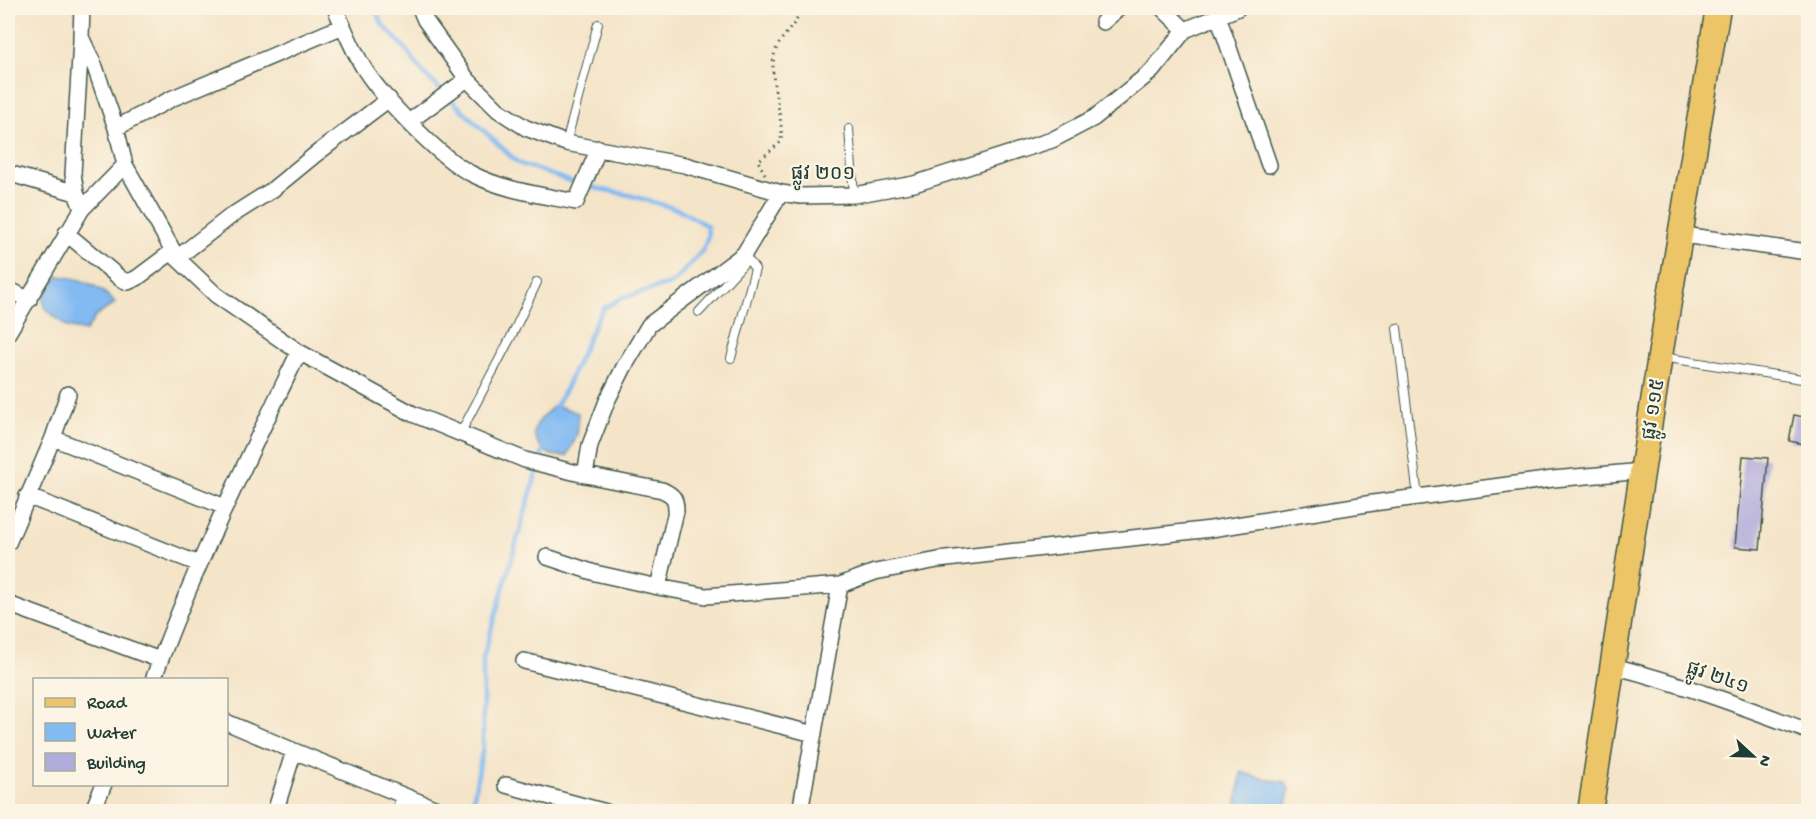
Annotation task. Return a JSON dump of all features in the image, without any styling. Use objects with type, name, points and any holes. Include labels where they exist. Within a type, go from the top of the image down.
[{"type":"main road","name":"ផ្លូវ ១១៥","points":[[1590,812],[1660,356],[1682,235],[1718,8]]},
{"type":"street","points":[[82,8],[73,174],[76,193],[82,209]]},
{"type":"street","points":[[334,8],[364,70],[447,159],[470,173],[501,186],[576,202],[599,148]]},
{"type":"street","name":"ផ្លូវ ២០១","points":[[420,8],[425,20],[467,79],[498,110],[526,128],[566,143],[685,165],[775,192],[801,196],[854,195],[914,184],[1052,141],[1094,118],[1152,71],[1185,30],[1238,8]]},
{"type":"street","points":[[1103,22],[1119,8]]},
{"type":"street","points":[[1162,8],[1185,30]]},
{"type":"street","points":[[1218,16],[1269,165]]},
{"type":"street","points":[[116,128],[173,98],[343,26]]},
{"type":"street","points":[[81,37],[95,67],[116,128],[125,165],[175,255],[216,295],[299,352],[414,414],[529,461],[662,490],[673,496],[676,501],[676,511],[658,587]]},
{"type":"street","points":[[410,121],[467,79]]},
{"type":"street","points":[[66,233],[121,279],[128,282],[137,279],[272,190],[389,99]]},
{"type":"street","points":[[8,333],[82,209],[125,165]]},
{"type":"street","points":[[8,173],[76,193]]},
{"type":"street","points":[[585,475],[590,445],[607,401],[649,325],[746,256],[775,192]]},
{"type":"street","points":[[1682,235],[1809,252]]},
{"type":"street","points":[[8,290],[28,300]]},
{"type":"street","points":[[154,678],[225,507],[299,352]]},
{"type":"street","points":[[8,543],[68,394]]},
{"type":"street","points":[[52,438],[225,507]]},
{"type":"street","points":[[547,557],[595,573],[706,596],[840,585],[875,572],[938,560],[1211,529],[1418,497],[1553,479],[1643,471]]},
{"type":"street","points":[[27,496],[200,564]]},
{"type":"street","points":[[800,812],[840,585]]},
{"type":"street","points":[[8,604],[160,660]]},
{"type":"street","points":[[524,661],[813,734]]},
{"type":"street","name":"ផ្លូវ ២៤១","points":[[1612,666],[1656,677],[1809,731]]},
{"type":"street","points":[[228,723],[444,812]]},
{"type":"street","points":[[275,812],[294,752]]},
{"type":"street","points":[[506,785],[606,812]]},
{"type":"street","points":[[92,812],[103,786]]},
{"type":"street","points":[[400,812],[404,796]]},
{"type":"lane","points":[[566,143],[598,24]]},
{"type":"lane","points":[[849,129],[854,195]]},
{"type":"lane","points":[[699,312],[746,256],[754,269],[753,277],[731,358]]},
{"type":"lane","points":[[460,434],[537,282]]},
{"type":"lane","points":[[1397,328],[1418,497]]},
{"type":"lane","points":[[1660,356],[1809,380]]},
{"type":"path","points":[[775,192],[758,161],[780,141],[782,129],[775,83],[774,56],[780,40],[800,15],[802,8]]},
{"type":"water","points":[[58,276],[89,284],[103,291],[115,303],[95,317],[86,331],[67,327],[45,308],[43,296]]},
{"type":"water","points":[[555,405],[578,413],[577,435],[567,456],[548,453],[539,444],[534,432],[544,415]]},
{"type":"water","points":[[1241,772],[1264,779],[1286,782],[1289,790],[1286,811],[1236,811]]},
{"type":"building","points":[[1794,415],[1809,418],[1809,445],[1789,441]]},
{"type":"building","points":[[1743,456],[1768,458],[1760,549],[1735,547]]},
{"type":"waterway","points":[[374,8],[383,25],[403,46],[424,74],[518,163],[581,185],[629,195],[680,210],[707,226],[708,236],[703,250],[673,283],[622,298],[604,308],[554,409]]},
{"type":"waterway","points":[[471,812],[483,747],[483,658],[545,443]]}]
